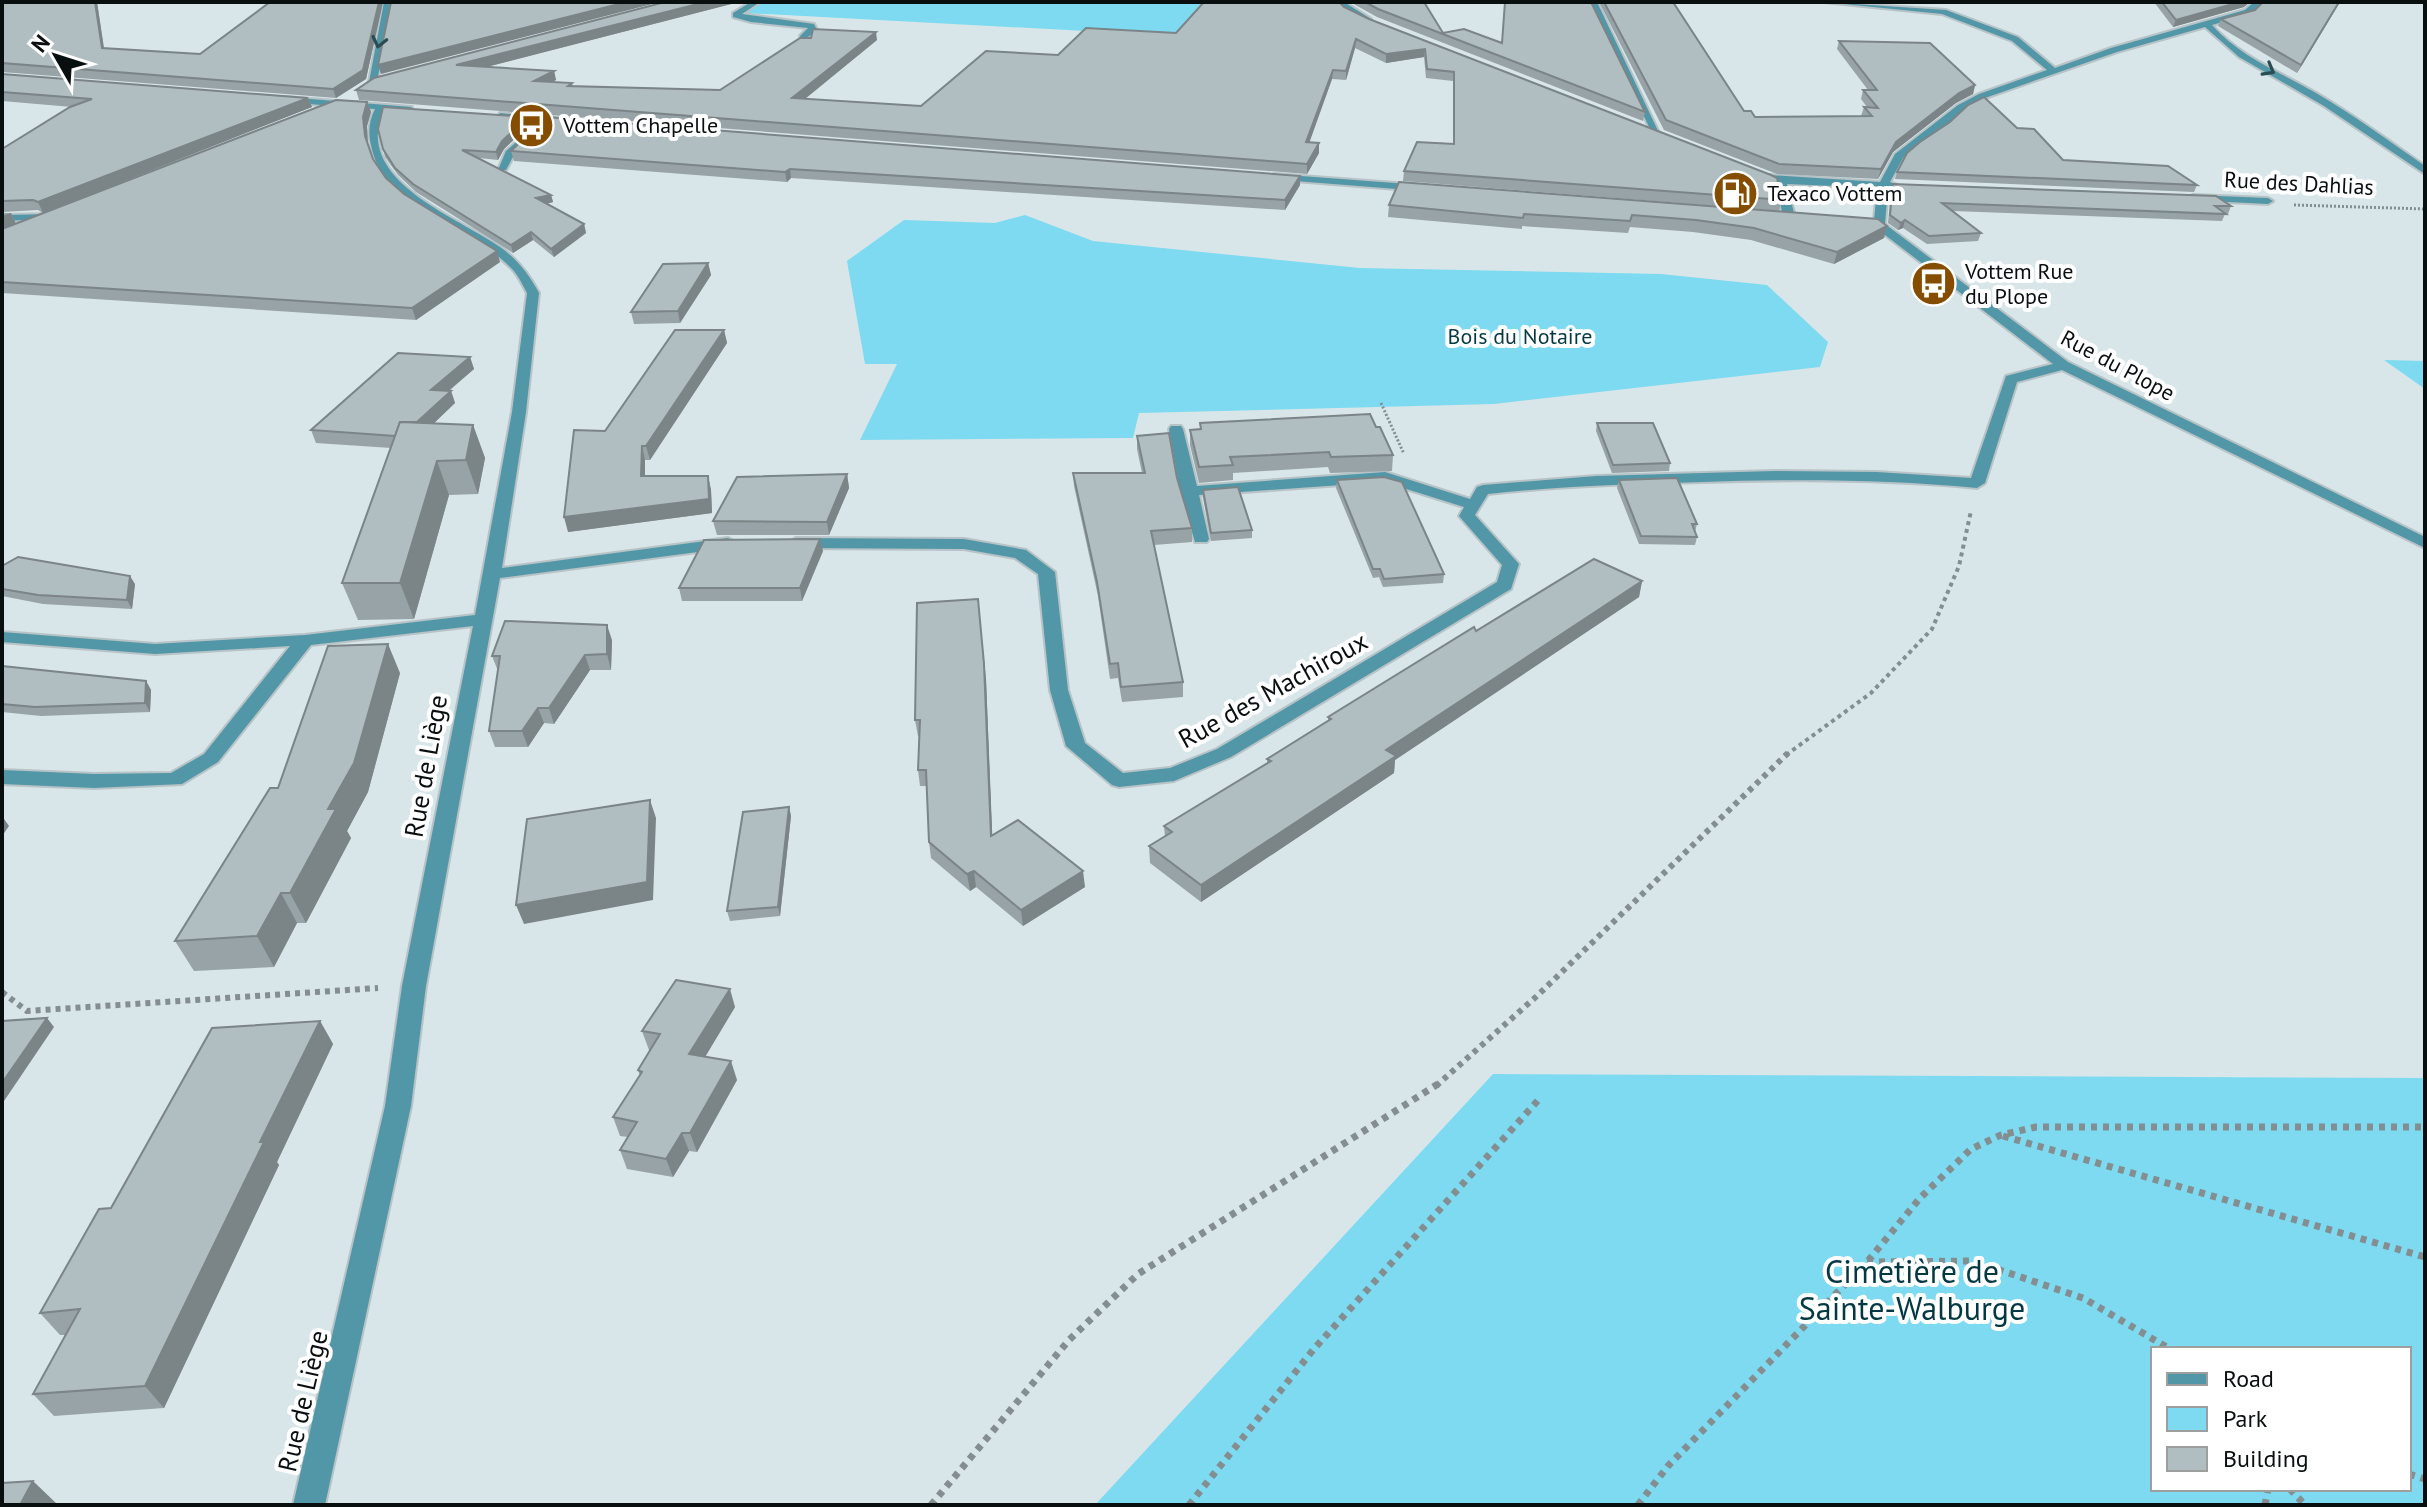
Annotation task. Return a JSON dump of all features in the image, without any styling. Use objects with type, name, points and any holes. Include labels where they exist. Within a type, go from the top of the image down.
[{"type":"street","points":[[388,2],[370,84],[388,79]]},
{"type":"street","points":[[756,2],[736,15],[751,20],[811,26],[813,30],[804,36],[807,43]]},
{"type":"street","points":[[1339,2],[1349,11],[1373,22]]},
{"type":"street","points":[[1593,2],[1657,133]]},
{"type":"street","points":[[1828,2],[1943,12],[2015,39],[2044,66],[2053,70]]},
{"type":"street","points":[[1847,221],[1879,225],[1883,185],[1899,156],[1961,107],[2053,70],[2248,12],[2259,2]]},
{"type":"street","points":[[2207,24],[2213,33],[2245,56],[2315,96],[2425,171]]},
{"type":"street","points":[[314,113],[356,95]]},
{"type":"street","points":[[278,99],[416,110]]},
{"type":"street","name":"Rue de Liège","points":[[309,1505],[398,1106],[414,986],[492,574],[519,412],[533,293],[511,261],[438,215],[393,183],[382,170],[375,157],[374,136],[374,118],[381,107]]},
{"type":"street","points":[[488,115],[576,122]]},
{"type":"street","points":[[502,168],[510,153],[545,120]]},
{"type":"street","points":[[1643,128],[1671,139]]},
{"type":"street","points":[[1757,173],[1782,184],[1789,217]]},
{"type":"street","points":[[1264,176],[1436,189]]},
{"type":"street","points":[[1774,180],[1913,186]]},
{"type":"street","name":"Rue des Dahlias","points":[[2176,197],[2268,201]]},
{"type":"street","points":[[14,231],[66,210]]},
{"type":"street","points":[[2,218],[52,216]]},
{"type":"street","points":[[1773,216],[1804,218]]},
{"type":"street","name":"Rue du Plope","points":[[1879,225],[2063,365],[2425,543]]},
{"type":"street","points":[[1188,491],[1385,477],[1474,505],[1483,490],[1551,481],[1916,476],[1977,483],[2011,379],[2063,365]]},
{"type":"street","points":[[1176,429],[1201,539]]},
{"type":"street","name":"Rue des Machiroux","points":[[781,543],[964,544],[1020,554],[1046,572],[1059,690],[1076,746],[1119,780],[1174,774],[1224,753],[1505,585],[1511,564],[1467,516],[1474,505]]},
{"type":"street","points":[[492,574],[719,543],[750,543]]},
{"type":"street","points":[[2,637],[155,649],[305,640],[481,620]]},
{"type":"street","points":[[2,777],[94,781],[175,779],[211,758],[305,640]]},
{"type":"path","name":"Rue des Dahlias","points":[[2268,201],[2291,205],[2425,209]]},
{"type":"path","points":[[1381,403],[1419,486]]},
{"type":"path","points":[[931,1505],[1069,1340],[1138,1274],[1432,1090],[1538,995],[1787,754],[1871,693],[1932,629],[1959,566],[1977,483]]},
{"type":"path","points":[[2,992],[27,1011],[414,986]]},
{"type":"path","points":[[1189,1505],[1313,1350],[1541,1097]]},
{"type":"path","points":[[1638,1505],[1668,1466],[1867,1262],[1920,1198],[1971,1149],[2001,1135],[2036,1127],[2425,1127]]},
{"type":"path","points":[[2001,1135],[2425,1257]]},
{"type":"path","points":[[1867,1262],[1973,1261],[2083,1298],[2167,1347]]},
{"type":"green space","points":[[764,2],[1247,2],[1180,36],[746,13]]},
{"type":"green space","name":"Bois du Notaire","points":[[1025,215],[1093,241],[1360,268],[1661,274],[1767,285],[1828,342],[1820,367],[1494,404],[1139,413],[1133,438],[860,440],[897,364],[865,364],[847,261],[904,220],[995,223]]},
{"type":"green space","points":[[2384,360],[2425,361],[2425,389]]},
{"type":"green space","name":"Cimetière de Sainte-Walburge","points":[[1493,1074],[2425,1078],[2425,1505],[1095,1505]]},
{"type":"building","points":[[2,2],[95,2],[102,48],[200,54],[270,2],[379,2],[363,70],[333,89],[2,63]]},
{"type":"building","points":[[391,2],[627,2],[378,65]]},
{"type":"building","points":[[665,2],[706,2],[456,65],[554,71],[534,81],[572,83],[568,86],[720,90],[800,38],[811,38],[813,29],[876,32],[792,98],[921,106],[986,51],[1058,55],[1086,28],[1176,33],[1204,2],[1339,2],[1369,19],[1771,175],[1777,178],[1782,200],[1404,171],[1417,142],[1454,144],[1454,72],[1427,69],[1425,49],[1386,54],[1356,39],[1346,71],[1333,70],[1306,142],[1319,143],[1307,164],[356,90],[374,78]]},
{"type":"building","points":[[1365,2],[1424,2],[1443,33],[1464,29],[1502,43],[1505,2],[1591,2],[1645,112],[1378,9]]},
{"type":"building","points":[[1604,2],[1673,2],[1744,111],[1751,111],[1755,117],[1872,116],[1864,107],[1878,108],[1863,90],[1877,90],[1839,41],[1930,43],[1975,85],[1959,93],[1896,142],[1881,169],[1779,164],[1666,120]]},
{"type":"building","points":[[2162,2],[2240,2],[2176,20]]},
{"type":"building","points":[[2263,2],[2339,2],[2301,65],[2221,19],[2255,10]]},
{"type":"building","points":[[2,74],[308,98],[38,202],[2,201],[2,149],[70,107],[92,99],[2,92]]},
{"type":"building","points":[[1984,97],[2017,128],[2034,129],[2063,160],[2168,166],[2197,185],[1897,172],[1907,153],[1968,105]]},
{"type":"building","points":[[336,100],[367,102],[363,117],[365,136],[373,159],[386,178],[404,194],[497,251],[412,308],[2,282],[2,229]]},
{"type":"building","points":[[383,107],[528,117],[502,141],[496,152],[462,150],[551,195],[536,198],[584,224],[551,249],[531,232],[511,245],[413,184],[395,168],[383,149],[378,129]]},
{"type":"building","points":[[546,117],[1300,176],[1285,200],[790,169],[785,172],[511,151]]},
{"type":"building","points":[[1399,182],[1878,219],[1887,226],[1837,252],[1754,228],[1696,220],[1632,215],[1630,221],[1524,214],[1523,218],[1389,205]]},
{"type":"building","points":[[1893,184],[2216,196],[2231,206],[2215,206],[2226,214],[1942,203],[1981,233],[1929,236],[1905,220],[1901,223],[1890,215]]},
{"type":"building","points":[[708,263],[678,311],[631,312],[663,264]]},
{"type":"building","points":[[675,330],[724,330],[646,446],[642,446],[641,476],[708,476],[709,499],[564,517],[574,430],[605,431]]},
{"type":"building","points":[[398,353],[470,357],[431,390],[451,391],[417,422],[400,422],[395,436],[311,430]]},
{"type":"building","points":[[1370,414],[1393,455],[1331,457],[1329,452],[1230,457],[1233,465],[1199,467],[1190,430],[1201,429],[1200,423]]},
{"type":"building","points":[[400,422],[473,425],[466,460],[437,461],[400,583],[342,583]]},
{"type":"building","points":[[1597,423],[1653,423],[1670,463],[1613,465]]},
{"type":"building","points":[[1169,433],[1177,478],[1192,528],[1151,531],[1183,682],[1121,687],[1118,663],[1110,664],[1097,582],[1073,473],[1145,473],[1137,436]]},
{"type":"building","points":[[847,474],[827,522],[713,521],[737,477]]},
{"type":"building","points":[[1384,477],[1402,482],[1444,574],[1384,579],[1380,569],[1373,569],[1337,480]]},
{"type":"building","points":[[1677,478],[1697,524],[1692,524],[1697,537],[1641,536],[1619,480]]},
{"type":"building","points":[[1238,487],[1252,530],[1211,533],[1203,490]]},
{"type":"building","points":[[820,539],[800,588],[679,588],[704,540]]},
{"type":"building","points":[[18,557],[130,576],[127,600],[38,595],[2,589],[2,566]]},
{"type":"building","points":[[1594,559],[1642,581],[1386,750],[1396,756],[1201,885],[1149,846],[1172,832],[1164,826],[1271,761],[1267,759],[1331,719],[1328,717],[1474,627],[1476,631]]},
{"type":"building","points":[[978,599],[984,664],[991,836],[1018,820],[1083,871],[1021,910],[974,871],[967,874],[929,842],[926,770],[918,770],[920,720],[915,720],[917,603]]},
{"type":"building","points":[[505,621],[607,625],[607,654],[585,655],[549,708],[538,708],[522,731],[489,731],[500,656],[492,656]]},
{"type":"building","points":[[388,644],[354,763],[328,809],[336,809],[290,893],[281,893],[257,936],[175,941],[270,788],[278,788],[328,646]]},
{"type":"building","points":[[2,666],[146,681],[145,703],[35,707],[2,704]]},
{"type":"building","points":[[650,800],[647,882],[516,905],[527,819]]},
{"type":"building","points":[[789,807],[778,907],[727,911],[743,812]]},
{"type":"building","points":[[676,980],[730,989],[689,1054],[731,1061],[690,1133],[682,1133],[666,1159],[620,1150],[637,1122],[613,1117],[642,1072],[638,1070],[660,1034],[642,1031]]},
{"type":"building","points":[[47,1018],[2,1083],[2,1021]]},
{"type":"building","points":[[320,1021],[145,1386],[33,1394],[80,1309],[40,1313],[99,1209],[111,1208],[212,1028]]},
{"type":"building","points":[[33,1481],[20,1505],[2,1505],[2,1483]]},
{"type":"place","name":"Vottem Chapelle","points":[[532,125]]},
{"type":"place","name":"Texaco Vottem","points":[[1736,193]]},
{"type":"place","name":"Vottem Rue du Plope","points":[[1934,284]]}]
